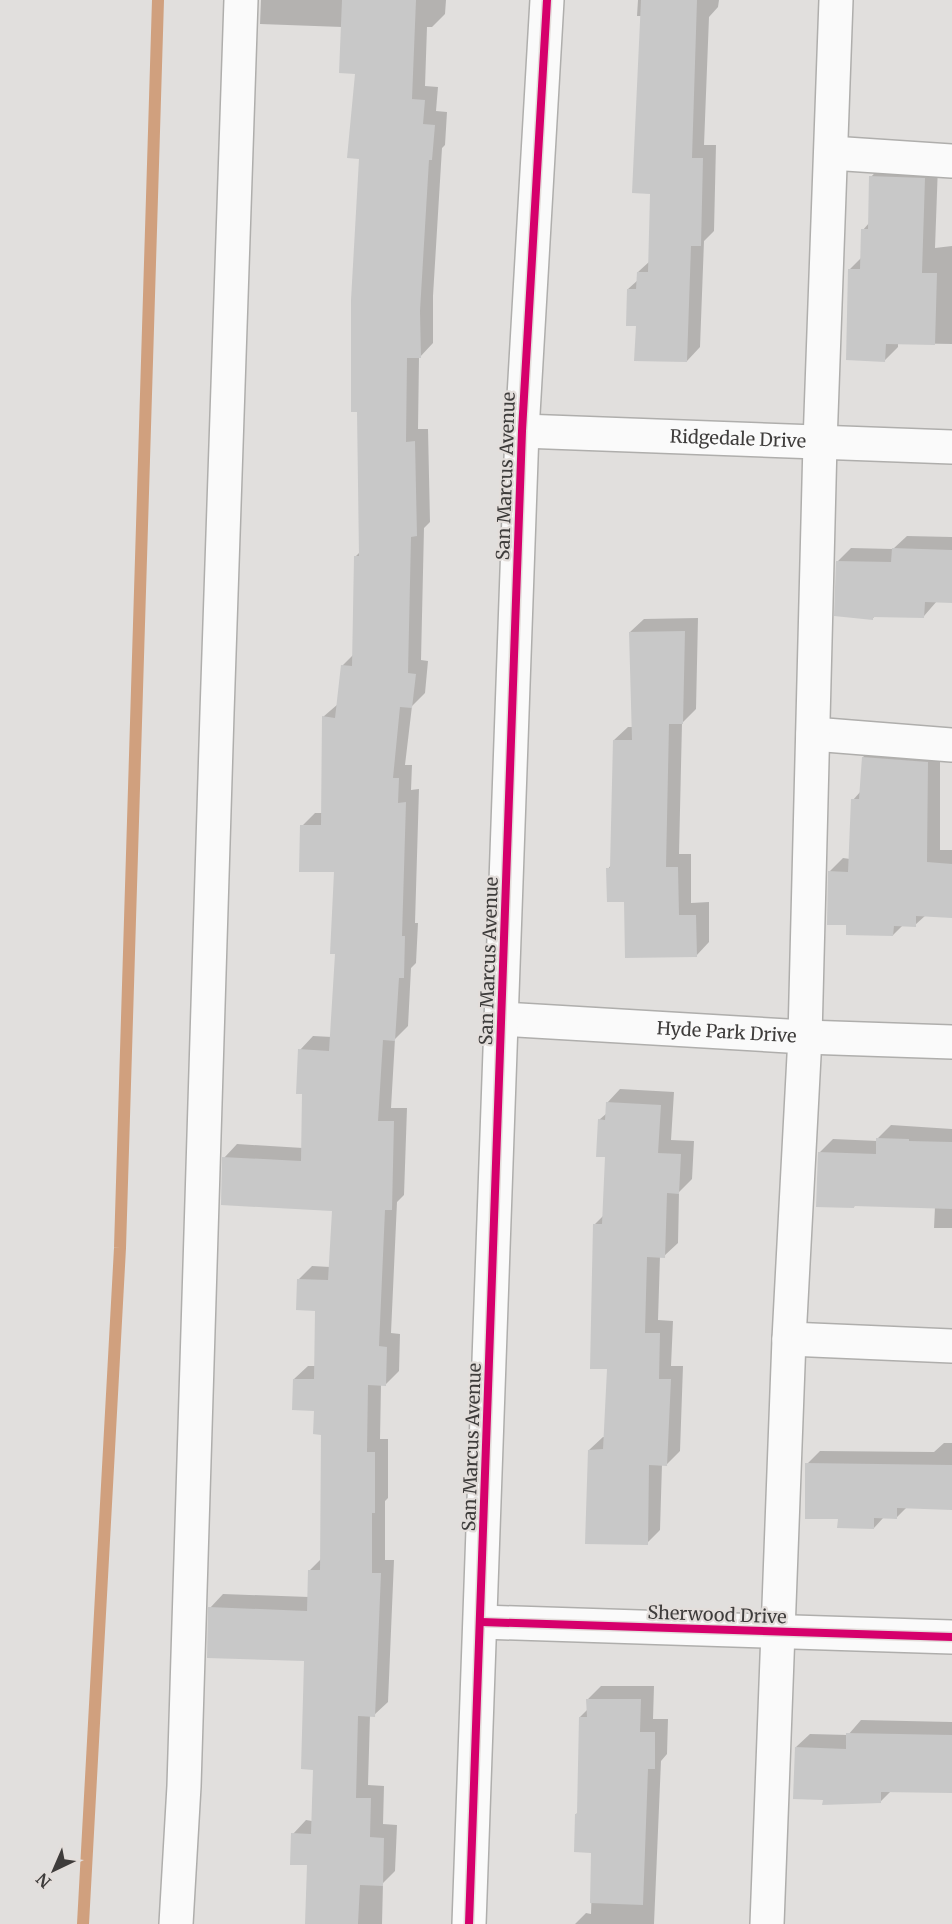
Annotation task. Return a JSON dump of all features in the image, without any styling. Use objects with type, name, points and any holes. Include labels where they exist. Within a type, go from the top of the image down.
[{"type":"street","points":[[176,1924],[184,1774],[241,0]]},
{"type":"street","name":"San Marcus Avenue","points":[[469,1924],[522,431],[547,0]]},
{"type":"street","points":[[766,1924],[789,1339],[805,1037],[820,443],[836,0]]},
{"type":"street","points":[[831,153],[952,161]]},
{"type":"street","name":"Ridgedale Drive","points":[[522,431],[952,447]]},
{"type":"street","points":[[813,734],[952,745]]},
{"type":"street","name":"Hyde Park Drive","points":[[502,1019],[805,1037],[952,1042]]},
{"type":"street","points":[[789,1339],[952,1346]]},
{"type":"street","name":"Sherwood Drive","points":[[481,1622],[952,1637]]},
{"type":"building","points":[[342,0],[416,0],[412,99],[425,100],[423,124],[435,125],[432,160],[429,160],[420,311],[421,358],[407,358],[406,442],[415,441],[417,536],[411,537],[408,673],[416,674],[412,708],[400,707],[393,778],[399,778],[398,803],[406,802],[402,936],[405,936],[404,978],[399,978],[395,1041],[383,1040],[378,1121],[394,1121],[392,1210],[385,1210],[379,1346],[387,1347],[386,1386],[368,1385],[367,1452],[375,1452],[372,1573],[381,1573],[375,1717],[358,1716],[356,1798],[371,1798],[370,1837],[384,1838],[383,1886],[360,1885],[358,1924],[305,1924],[307,1865],[290,1865],[291,1833],[311,1834],[313,1770],[301,1769],[304,1661],[207,1658],[208,1607],[307,1611],[308,1570],[320,1570],[321,1435],[313,1434],[314,1411],[292,1410],[293,1379],[314,1379],[315,1311],[296,1310],[297,1279],[328,1280],[332,1211],[221,1205],[222,1157],[301,1161],[302,1094],[296,1094],[298,1049],[329,1051],[335,954],[330,954],[334,872],[299,872],[300,825],[321,825],[322,716],[335,718],[341,665],[352,666],[354,556],[359,556],[357,412],[351,412],[351,300],[359,159],[347,158],[355,74],[339,73]]},
{"type":"building","points":[[641,0],[697,0],[692,158],[703,158],[701,246],[691,246],[687,362],[634,361],[636,326],[626,326],[627,289],[636,289],[637,272],[648,272],[650,194],[632,193]]},
{"type":"building","points":[[869,176],[925,178],[922,273],[937,273],[935,345],[886,344],[885,362],[846,360],[848,269],[860,269],[861,229],[868,229]]},
{"type":"building","points":[[892,548],[952,550],[952,603],[925,602],[924,618],[873,617],[873,620],[834,616],[836,561],[891,562]]},
{"type":"building","points":[[685,631],[683,724],[669,724],[666,867],[678,867],[679,915],[696,915],[697,957],[625,958],[624,902],[607,902],[606,868],[610,868],[613,740],[632,740],[629,632]]},
{"type":"building","points":[[862,757],[928,762],[927,862],[952,864],[952,918],[916,916],[916,927],[894,926],[893,936],[846,935],[846,925],[827,925],[828,871],[848,872],[851,799],[859,799]]},
{"type":"building","points":[[606,1102],[661,1105],[658,1153],[681,1154],[679,1194],[667,1193],[665,1258],[647,1257],[645,1333],[660,1333],[659,1379],[671,1379],[667,1466],[649,1465],[648,1545],[585,1544],[588,1450],[603,1449],[607,1369],[590,1369],[593,1224],[602,1224],[605,1157],[596,1157],[598,1119],[605,1120]]},
{"type":"building","points":[[876,1138],[952,1142],[952,1209],[816,1207],[818,1152],[876,1154]]},
{"type":"building","points":[[805,1463],[952,1465],[952,1510],[897,1508],[897,1519],[874,1518],[874,1529],[837,1528],[838,1519],[805,1519]]},
{"type":"building","points":[[586,1699],[641,1699],[640,1732],[655,1732],[655,1769],[648,1769],[643,1905],[590,1903],[591,1853],[574,1852],[579,1717],[587,1717]]},
{"type":"building","points":[[846,1733],[952,1735],[952,1793],[881,1792],[881,1803],[822,1805],[823,1800],[793,1799],[795,1747],[846,1749]]},
{"type":"waterway","points":[[83,1924],[120,1248],[158,0]]},
{"type":"cycle path","points":[[469,1924],[522,431],[547,0]]},
{"type":"cycle path","points":[[481,1622],[952,1637]]}]
